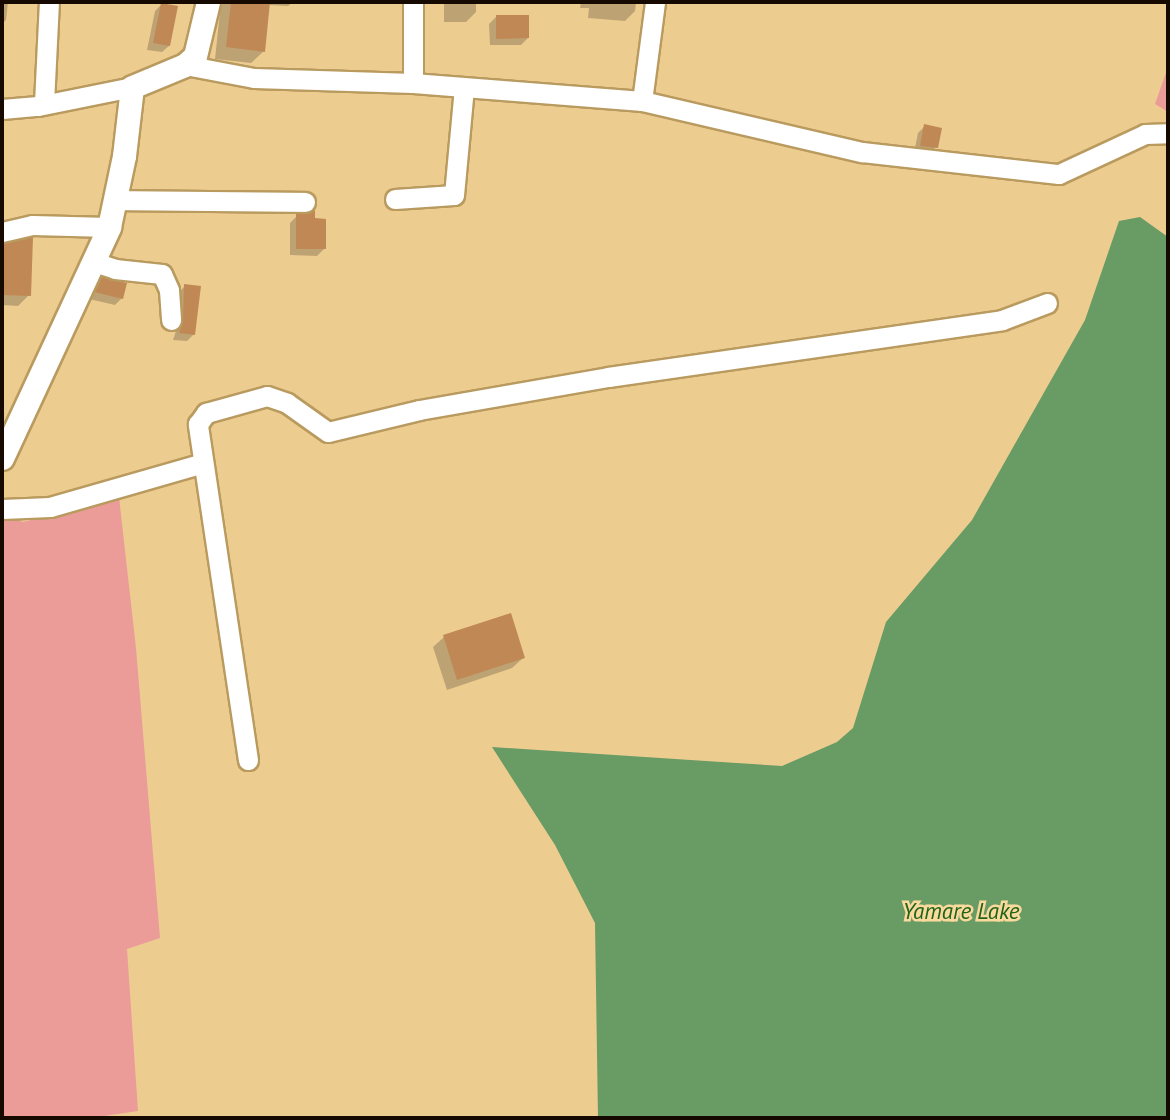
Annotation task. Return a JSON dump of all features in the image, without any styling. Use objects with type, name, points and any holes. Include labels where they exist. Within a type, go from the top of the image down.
[{"type":"street","points":[[44,103],[49,2]]},
{"type":"street","points":[[2,109],[132,87],[185,65],[195,55],[208,2]]},
{"type":"street","points":[[413,2],[413,83]]},
{"type":"street","points":[[642,102],[655,2]]},
{"type":"street","points":[[185,65],[254,78],[413,83],[642,102],[862,152],[1059,174],[1145,134],[1168,133]]},
{"type":"street","points":[[2,458],[109,227],[124,156],[132,87]]},
{"type":"street","points":[[395,199],[454,195],[464,88]]},
{"type":"street","points":[[115,200],[305,202]]},
{"type":"street","points":[[2,232],[32,225],[109,227]]},
{"type":"street","points":[[94,262],[115,269],[162,274],[169,290],[171,320]]},
{"type":"street","points":[[248,760],[198,425],[206,413],[257,397],[277,398],[328,432],[419,410],[608,377],[1002,320],[1047,303]]},
{"type":"street","points":[[2,509],[50,507],[203,463]]},
{"type":"shaded area","points":[[1168,67],[1168,112],[1155,104]]},
{"type":"shaded area","points":[[119,497],[136,648],[160,938],[127,949],[138,1111],[91,1118],[2,1118],[2,515],[23,522]]},
{"type":"water","name":"Yamare Lake","points":[[1140,217],[1168,237],[1168,1118],[598,1118],[595,923],[555,845],[492,747],[782,766],[837,742],[853,728],[886,622],[972,520],[1085,320],[1119,221]]},
{"type":"building","points":[[231,2],[270,2],[265,52],[226,47]]},
{"type":"building","points":[[161,3],[178,6],[170,46],[153,43]]},
{"type":"building","points":[[496,15],[529,15],[529,38],[496,39]]},
{"type":"building","points":[[924,124],[942,128],[938,148],[920,146]]},
{"type":"building","points":[[315,210],[315,218],[326,219],[326,249],[296,249],[296,214]]},
{"type":"building","points":[[33,237],[31,296],[2,295],[2,244]]},
{"type":"building","points":[[101,277],[127,283],[123,299],[94,292]]},
{"type":"building","points":[[184,284],[201,286],[195,335],[179,333],[183,320]]},
{"type":"building","points":[[511,613],[525,658],[457,680],[443,635]]}]
